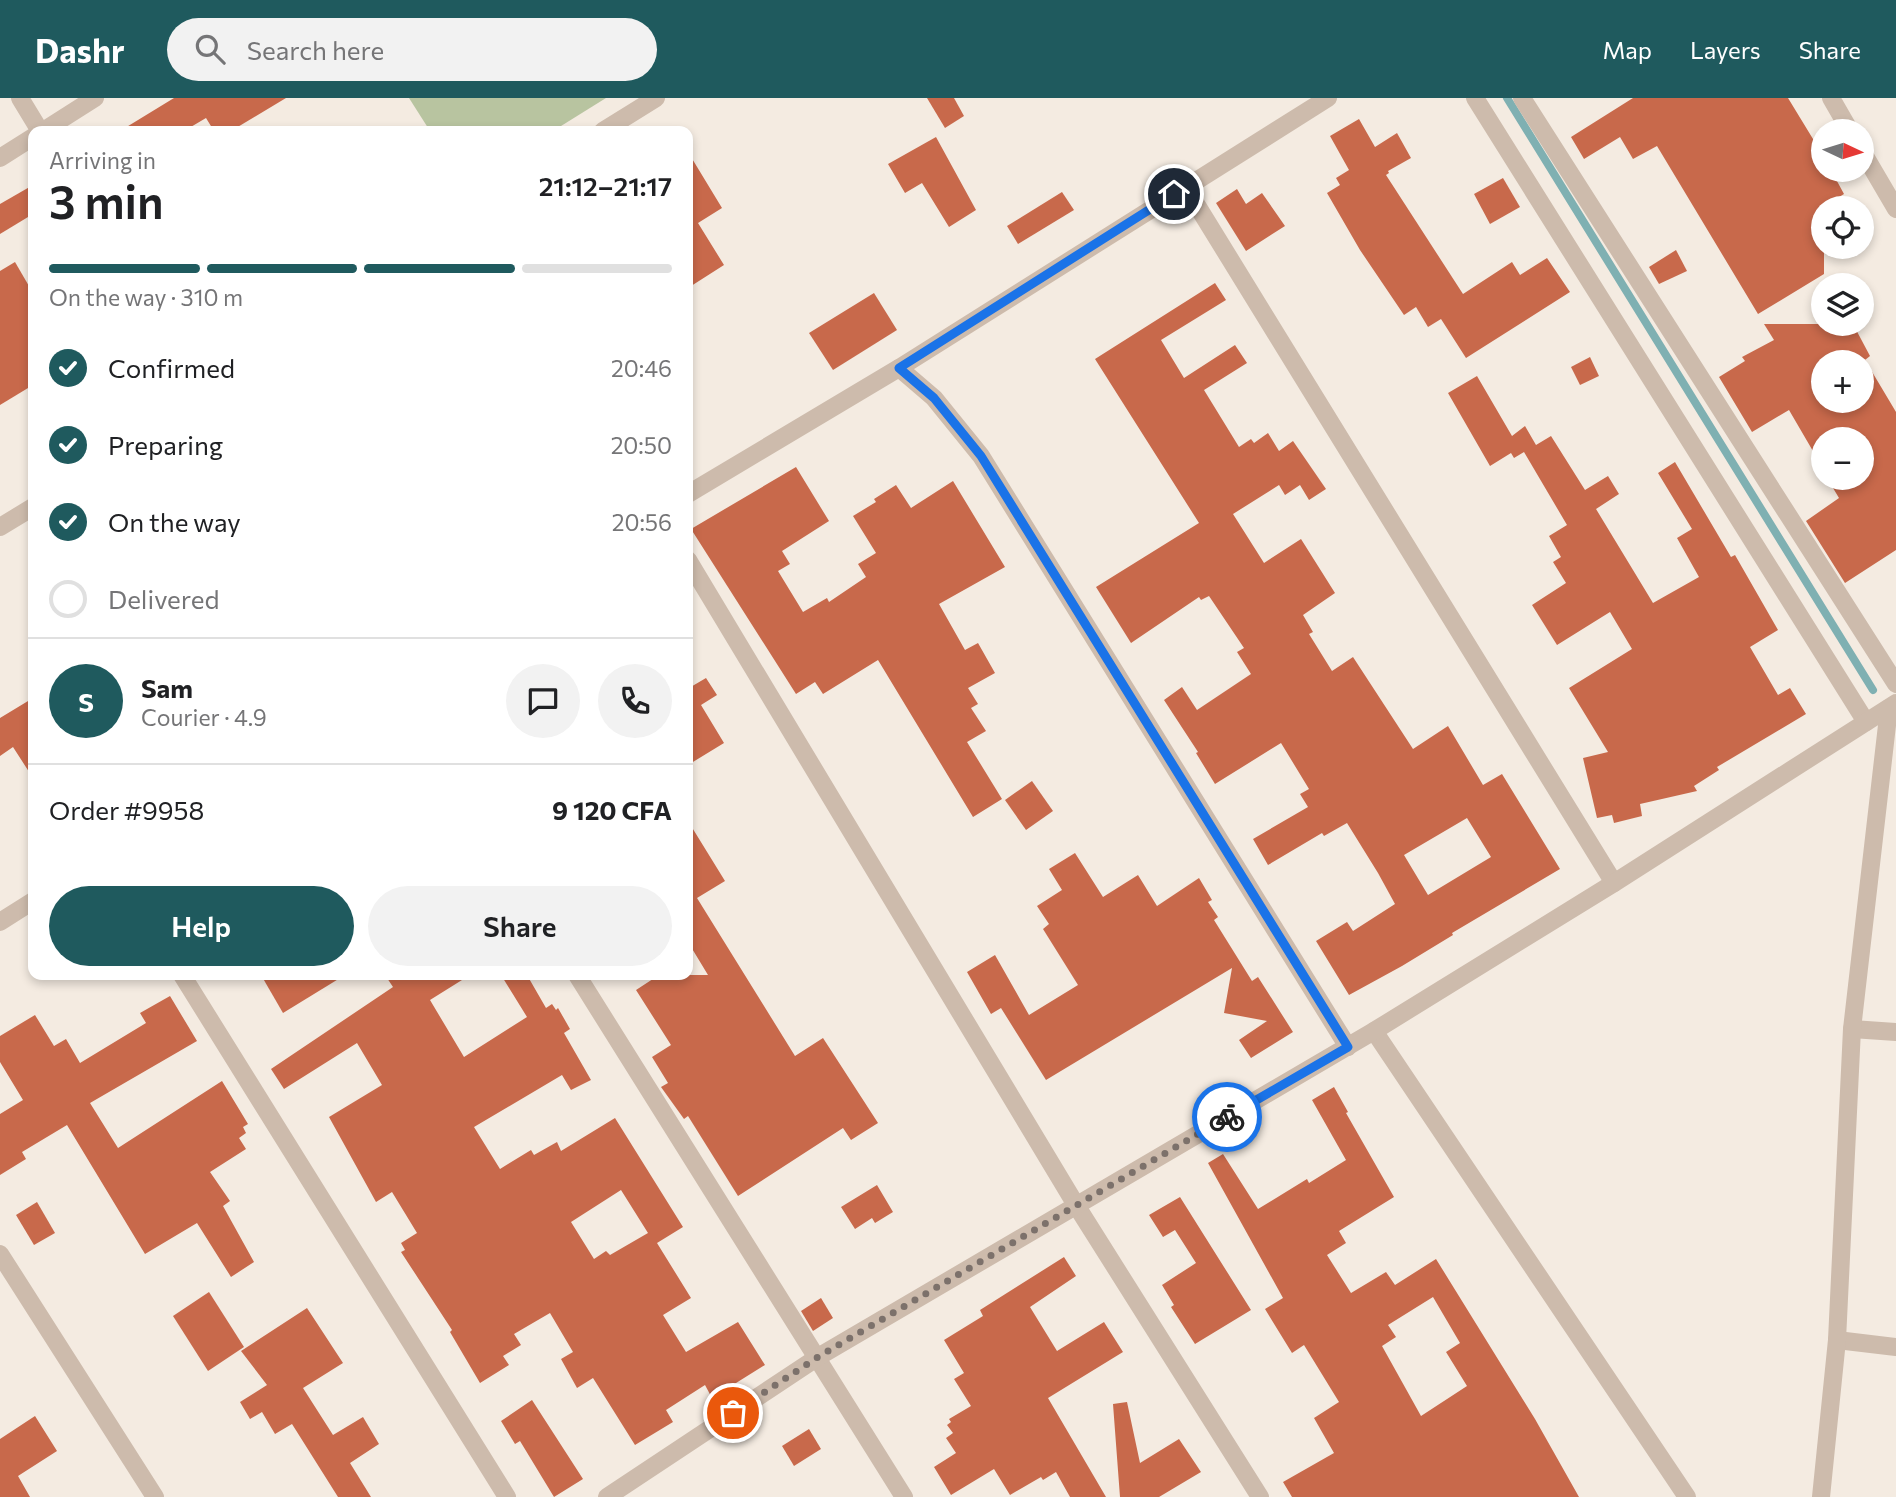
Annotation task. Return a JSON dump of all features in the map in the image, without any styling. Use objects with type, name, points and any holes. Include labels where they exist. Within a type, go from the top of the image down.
[{"type":"street","points":[[20,98],[38,126]]},
{"type":"street","points":[[49,126],[95,98]]},
{"type":"street","points":[[611,126],[656,98]]},
{"type":"street","points":[[693,491],[899,368],[1328,98]]},
{"type":"street","points":[[1475,98],[1866,722]]},
{"type":"street","points":[[1522,98],[1896,684]]},
{"type":"street","points":[[1830,98],[1843,119]]},
{"type":"street","points":[[0,158],[28,140]]},
{"type":"street","points":[[1874,171],[1896,209]]},
{"type":"street","points":[[1185,186],[1614,883]]},
{"type":"street","points":[[899,368],[934,398],[981,456],[1348,1047]]},
{"type":"street","points":[[0,527],[28,510]]},
{"type":"street","points":[[693,568],[1076,1205],[1260,1497]]},
{"type":"street","points":[[607,1497],[818,1357],[1348,1047],[1614,883],[1892,706]]},
{"type":"street","points":[[1821,1497],[1837,1340],[1852,1029],[1891,734],[1892,706]]},
{"type":"street","points":[[0,922],[28,904]]},
{"type":"street","points":[[186,980],[507,1497]]},
{"type":"street","points":[[579,980],[904,1497]]},
{"type":"street","points":[[1852,1029],[1896,1032]]},
{"type":"street","points":[[1374,1031],[1688,1497]]},
{"type":"street","points":[[0,1254],[155,1497]]},
{"type":"street","points":[[1837,1340],[1896,1347]]},
{"type":"green space","points":[[409,98],[606,98],[561,126],[427,126]]},
{"type":"building","points":[[174,98],[286,98],[239,126],[211,126],[206,118],[192,126],[128,126]]},
{"type":"building","points":[[927,98],[954,98],[964,116],[945,128]]},
{"type":"building","points":[[1633,98],[1788,98],[1811,136],[1811,182],[1838,182],[1844,194],[1811,196],[1811,259],[1824,259],[1824,273],[1811,273],[1811,282],[1758,314],[1657,146],[1633,159],[1620,137],[1584,159],[1571,137]]},
{"type":"building","points":[[1359,119],[1375,147],[1397,133],[1411,158],[1388,171],[1386,175],[1463,294],[1512,262],[1520,275],[1547,258],[1570,292],[1466,358],[1441,319],[1428,327],[1416,307],[1404,315],[1360,250],[1327,193],[1340,185],[1336,178],[1349,170],[1330,136]]},
{"type":"building","points":[[936,137],[976,210],[949,227],[922,183],[905,193],[888,164]]},
{"type":"building","points":[[693,160],[722,208],[698,223],[724,265],[693,285]]},
{"type":"building","points":[[1503,178],[1520,207],[1490,224],[1474,194]]},
{"type":"building","points":[[28,188],[28,217],[0,234],[0,204]]},
{"type":"building","points":[[1237,189],[1246,204],[1262,193],[1285,226],[1246,251],[1216,203]]},
{"type":"building","points":[[1062,192],[1074,210],[1018,244],[1007,226]]},
{"type":"building","points":[[1676,250],[1687,271],[1659,284],[1649,267]]},
{"type":"building","points":[[15,262],[28,284],[28,388],[0,405],[0,271]]},
{"type":"building","points":[[1215,283],[1226,300],[1161,340],[1184,378],[1235,345],[1247,363],[1204,390],[1239,447],[1251,439],[1254,443],[1268,433],[1279,451],[1293,441],[1326,489],[1309,500],[1300,485],[1285,495],[1279,485],[1233,514],[1264,563],[1301,539],[1335,593],[1303,615],[1313,632],[1309,634],[1332,671],[1353,657],[1413,749],[1448,726],[1483,785],[1502,774],[1560,869],[1402,966],[1349,995],[1316,941],[1347,922],[1353,931],[1395,904],[1347,823],[1324,836],[1322,833],[1268,865],[1253,839],[1308,807],[1300,794],[1309,789],[1281,743],[1215,784],[1164,700],[1182,687],[1197,710],[1251,674],[1237,652],[1244,648],[1209,596],[1201,600],[1199,597],[1131,643],[1096,587],[1199,523],[1095,359]],"holes":[[[1467,818],[1491,857],[1428,895],[1404,855]]]},
{"type":"building","points":[[874,293],[897,330],[833,370],[809,333]]},
{"type":"building","points":[[1764,324],[1811,324],[1811,336],[1859,336],[1867,350],[1811,350],[1811,413],[1874,413],[1874,375],[1896,412],[1896,550],[1845,583],[1806,521],[1839,498],[1834,490],[1874,490],[1874,427],[1811,427],[1811,448],[1789,410],[1752,432],[1719,377],[1745,361],[1742,357],[1774,340]]},
{"type":"building","points":[[1590,357],[1599,376],[1580,385],[1571,367]]},
{"type":"building","points":[[1477,376],[1512,436],[1525,426],[1536,445],[1551,436],[1585,490],[1608,476],[1619,494],[1596,509],[1653,603],[1699,577],[1677,538],[1692,529],[1658,473],[1675,462],[1731,557],[1735,555],[1778,630],[1750,647],[1778,695],[1790,688],[1806,714],[1717,767],[1719,770],[1694,786],[1697,791],[1640,804],[1642,816],[1614,823],[1612,815],[1597,818],[1583,758],[1608,752],[1569,688],[1632,649],[1610,612],[1557,645],[1532,605],[1566,583],[1553,562],[1561,557],[1549,536],[1567,525],[1524,452],[1514,458],[1511,453],[1490,466],[1448,393]]},
{"type":"building","points":[[796,467],[829,521],[782,551],[790,564],[778,571],[803,612],[827,598],[829,602],[866,577],[858,564],[876,553],[853,516],[896,485],[911,508],[953,481],[1005,567],[939,604],[965,650],[978,643],[995,673],[968,688],[978,704],[971,708],[986,731],[967,742],[1002,799],[973,817],[878,660],[823,694],[815,682],[796,694],[693,532],[693,528]]},
{"type":"building","points":[[706,678],[717,695],[701,705],[724,743],[693,762],[693,686]]},
{"type":"building","points":[[28,701],[28,770],[13,747],[0,756],[0,718]]},
{"type":"building","points":[[1032,781],[1053,811],[1026,830],[1005,800]]},
{"type":"building","points":[[693,829],[725,881],[697,898],[795,1056],[823,1038],[878,1123],[851,1140],[843,1128],[738,1196],[688,1116],[684,1119],[661,1087],[668,1083],[652,1057],[671,1045],[636,990],[651,980],[693,980],[693,975],[708,975],[693,950]]},
{"type":"building","points":[[1075,853],[1103,897],[1138,875],[1157,906],[1199,878],[1212,900],[1208,902],[1218,917],[1214,920],[1252,981],[1258,977],[1293,1032],[1251,1058],[1239,1040],[1267,1021],[1224,1013],[1232,968],[1046,1080],[1001,1008],[991,1014],[967,972],[995,955],[1029,1015],[1078,985],[1043,929],[1049,924],[1037,906],[1062,890],[1049,869]]},
{"type":"building","points":[[264,980],[337,980],[283,1013]]},
{"type":"building","points":[[388,980],[462,980],[430,1000],[464,1057],[527,1017],[504,980],[530,980],[546,1008],[552,1004],[556,1010],[558,1008],[570,1029],[564,1033],[591,1080],[571,1090],[562,1075],[474,1127],[500,1169],[531,1150],[534,1155],[557,1142],[561,1151],[615,1118],[683,1227],[657,1243],[691,1298],[663,1315],[686,1352],[738,1322],[765,1365],[712,1398],[705,1385],[666,1410],[673,1422],[635,1445],[593,1378],[577,1388],[561,1359],[573,1352],[550,1313],[514,1334],[521,1345],[503,1356],[509,1365],[480,1383],[450,1332],[452,1330],[401,1252],[405,1250],[401,1243],[417,1233],[392,1192],[376,1202],[329,1117],[382,1085],[357,1043],[284,1089],[271,1069],[393,987]],"holes":[[[621,1190],[648,1233],[610,1255],[606,1251],[594,1259],[571,1222]]]},
{"type":"building","points":[[170,996],[197,1041],[90,1103],[118,1148],[222,1081],[248,1124],[243,1127],[246,1133],[239,1138],[246,1149],[210,1172],[230,1201],[223,1206],[254,1262],[231,1277],[197,1223],[145,1254],[67,1125],[22,1152],[26,1159],[0,1175],[0,1114],[23,1100],[0,1062],[0,1036],[35,1015],[54,1046],[66,1039],[80,1063],[146,1023],[140,1013]]},
{"type":"building","points":[[1334,1087],[1394,1197],[1339,1231],[1346,1243],[1327,1255],[1351,1293],[1386,1272],[1395,1285],[1436,1259],[1535,1419],[1579,1497],[1292,1497],[1283,1482],[1334,1453],[1314,1418],[1339,1402],[1304,1345],[1292,1353],[1265,1309],[1283,1298],[1208,1163],[1223,1154],[1258,1209],[1307,1179],[1309,1183],[1346,1160],[1312,1100]],"holes":[[[1433,1297],[1460,1343],[1446,1352],[1467,1386],[1421,1416],[1382,1346],[1396,1337],[1388,1325]]]},
{"type":"building","points":[[877,1185],[893,1212],[875,1223],[872,1218],[855,1229],[841,1207]]},
{"type":"building","points":[[1180,1197],[1251,1310],[1195,1344],[1171,1307],[1174,1305],[1162,1285],[1196,1263],[1175,1230],[1163,1237],[1149,1215]]},
{"type":"building","points":[[37,1202],[55,1233],[34,1245],[16,1215]]},
{"type":"building","points":[[1064,1257],[1076,1276],[1030,1307],[1057,1351],[1104,1322],[1123,1352],[1048,1398],[1106,1497],[1070,1497],[1056,1472],[1043,1480],[1041,1477],[1010,1495],[994,1469],[951,1495],[934,1467],[956,1453],[946,1438],[953,1433],[947,1425],[951,1422],[949,1419],[971,1406],[954,1379],[964,1373],[944,1340],[983,1316],[980,1310]]},
{"type":"building","points":[[209,1292],[244,1347],[208,1371],[173,1316]]},
{"type":"building","points":[[821,1298],[833,1318],[813,1331],[801,1311]]},
{"type":"building","points":[[307,1308],[343,1363],[303,1388],[333,1435],[363,1417],[379,1444],[350,1463],[371,1497],[338,1497],[292,1424],[275,1434],[262,1412],[250,1419],[240,1402],[267,1385],[241,1351]]},
{"type":"building","points":[[532,1400],[583,1479],[554,1497],[520,1441],[515,1444],[501,1421]]},
{"type":"building","points":[[1127,1402],[1140,1463],[1179,1439],[1201,1472],[1159,1497],[1120,1497],[1113,1404]]},
{"type":"building","points":[[35,1416],[57,1451],[18,1476],[30,1497],[0,1497],[0,1439]]},
{"type":"building","points":[[809,1429],[821,1449],[794,1466],[782,1446]]},
{"type":"waterway","points":[[1507,98],[1873,690]]},
{"type":"way so far","points":[[733,1413],[818,1357],[1227,1117]]},
{"type":"route","points":[[1174,194],[899,368],[934,398],[981,456],[1348,1047],[1227,1117]]}]
